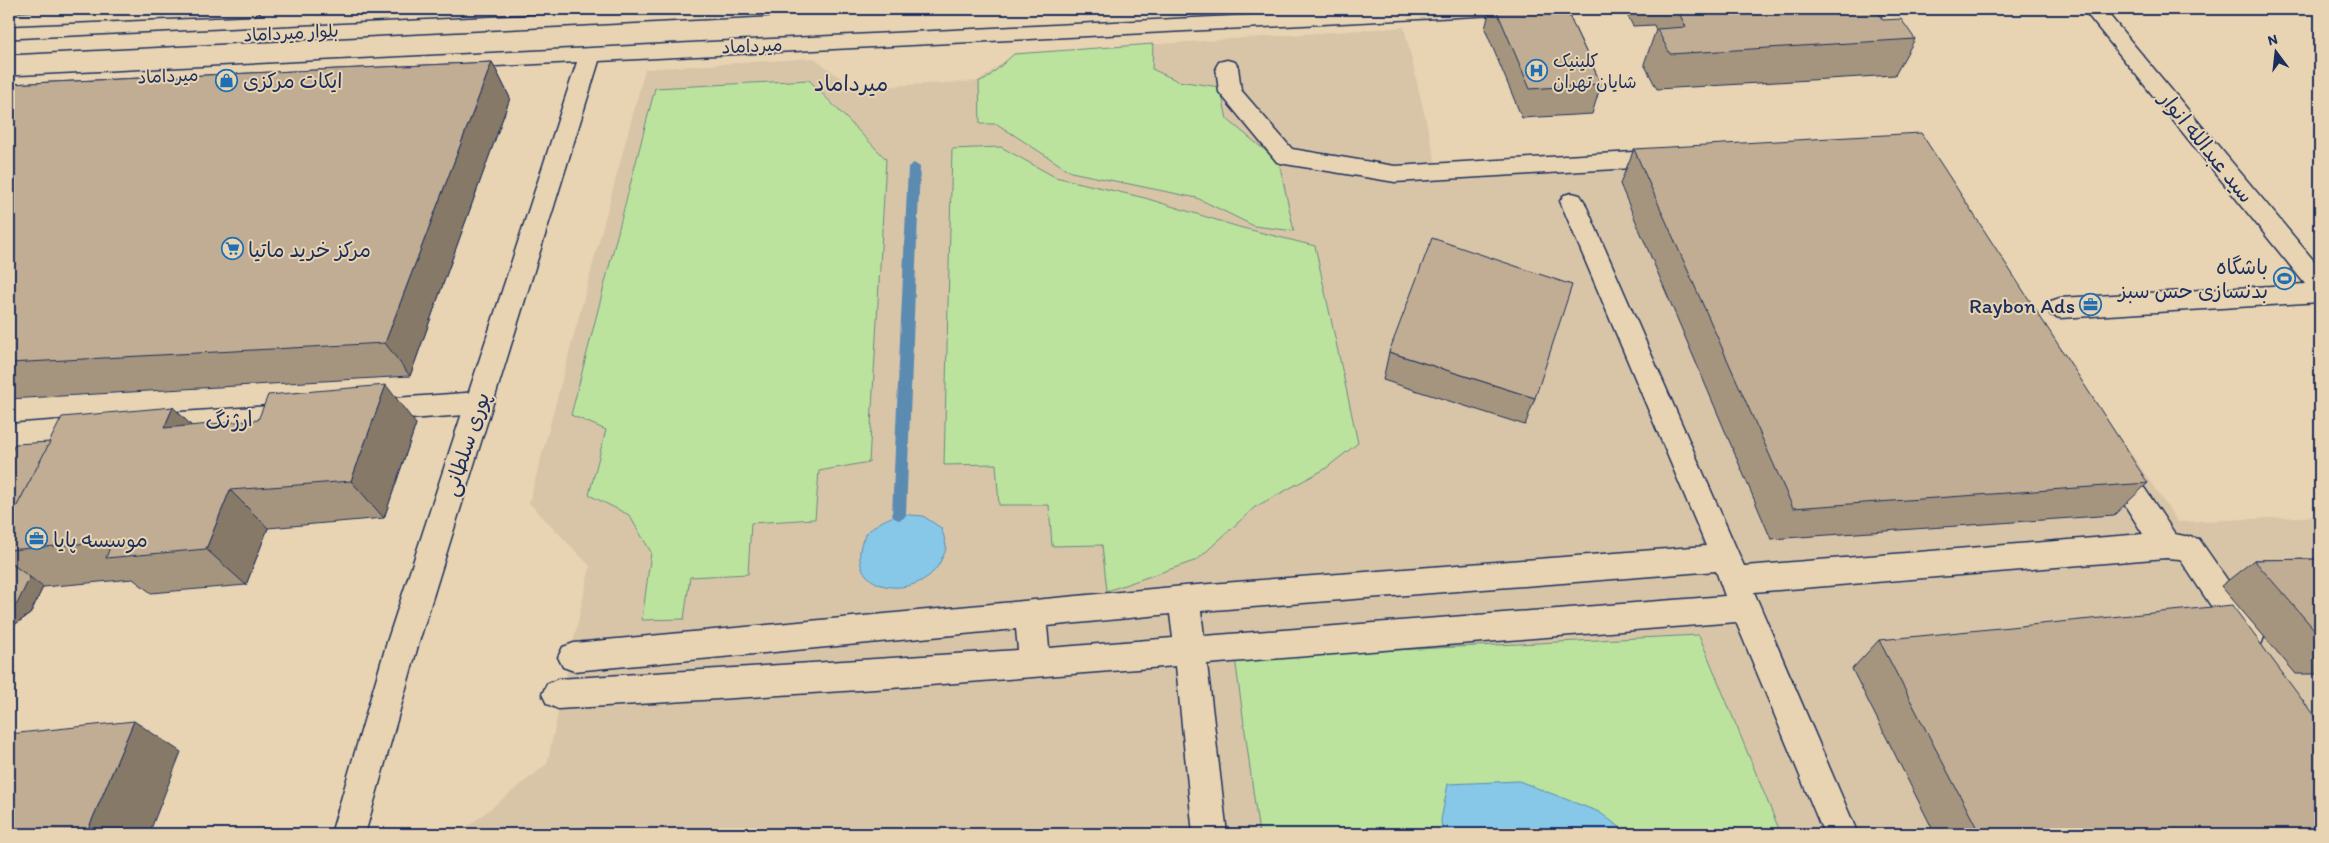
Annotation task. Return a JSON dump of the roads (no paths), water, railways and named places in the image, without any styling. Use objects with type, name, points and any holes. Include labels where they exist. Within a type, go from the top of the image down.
[{"type":"main road","name":"بلوار میرداماد","points":[[9,19],[252,9]]},
{"type":"main road","name":"بلوار میرداماد","points":[[9,48],[783,9]]},
{"type":"main road","name":"میرداماد","points":[[9,84],[1496,9]]},
{"type":"main road","name":"سید عبدالله انوار","points":[[2093,9],[2320,284]]},
{"type":"main road","name":"پوری سلطانی","points":[[348,834],[404,642],[590,55]]},
{"type":"main road","points":[[1227,67],[1230,92],[1285,156],[1395,174],[1693,156]]},
{"type":"main road","points":[[1572,201],[1841,834]]},
{"type":"main road","points":[[2060,308],[2320,293]]},
{"type":"main road","name":"ارژنگ","points":[[9,434],[479,403]]},
{"type":"main road","points":[[2101,447],[2166,545]]},
{"type":"main road","points":[[558,694],[891,674],[1190,652],[1735,582],[2166,545],[2188,548],[2265,661]]},
{"type":"main road","points":[[574,657],[1184,599],[1735,582]]},
{"type":"main road","points":[[1184,599],[1210,834]]},
{"type":"main road","points":[[1030,614],[1035,663]]},
{"type":"water","points":[[899,514],[923,516],[941,528],[946,548],[934,571],[922,580],[908,586],[894,587],[880,584],[869,578],[861,566],[860,551],[868,531],[879,523]]},
{"type":"water","points":[[1519,781],[1599,812],[1629,834],[1442,834],[1441,820],[1448,784]]},
{"type":"waterway","points":[[899,514],[914,167]]},
{"type":"place","name":"کلینیک شایان تهران","points":[[1537,71]]},
{"type":"place","name":"ایکات مرکزی","points":[[227,80]]},
{"type":"place","name":"مرکز خرید ماتیا","points":[[232,249]]},
{"type":"place","name":"باشگاه بدنسازی حس سبز","points":[[2284,278]]},
{"type":"place","name":"Raybon Ads","points":[[2091,305]]},
{"type":"place","name":"موسسه پایا","points":[[37,539]]},
{"type":"district","name":"میرداماد","points":[[851,83]]}]
